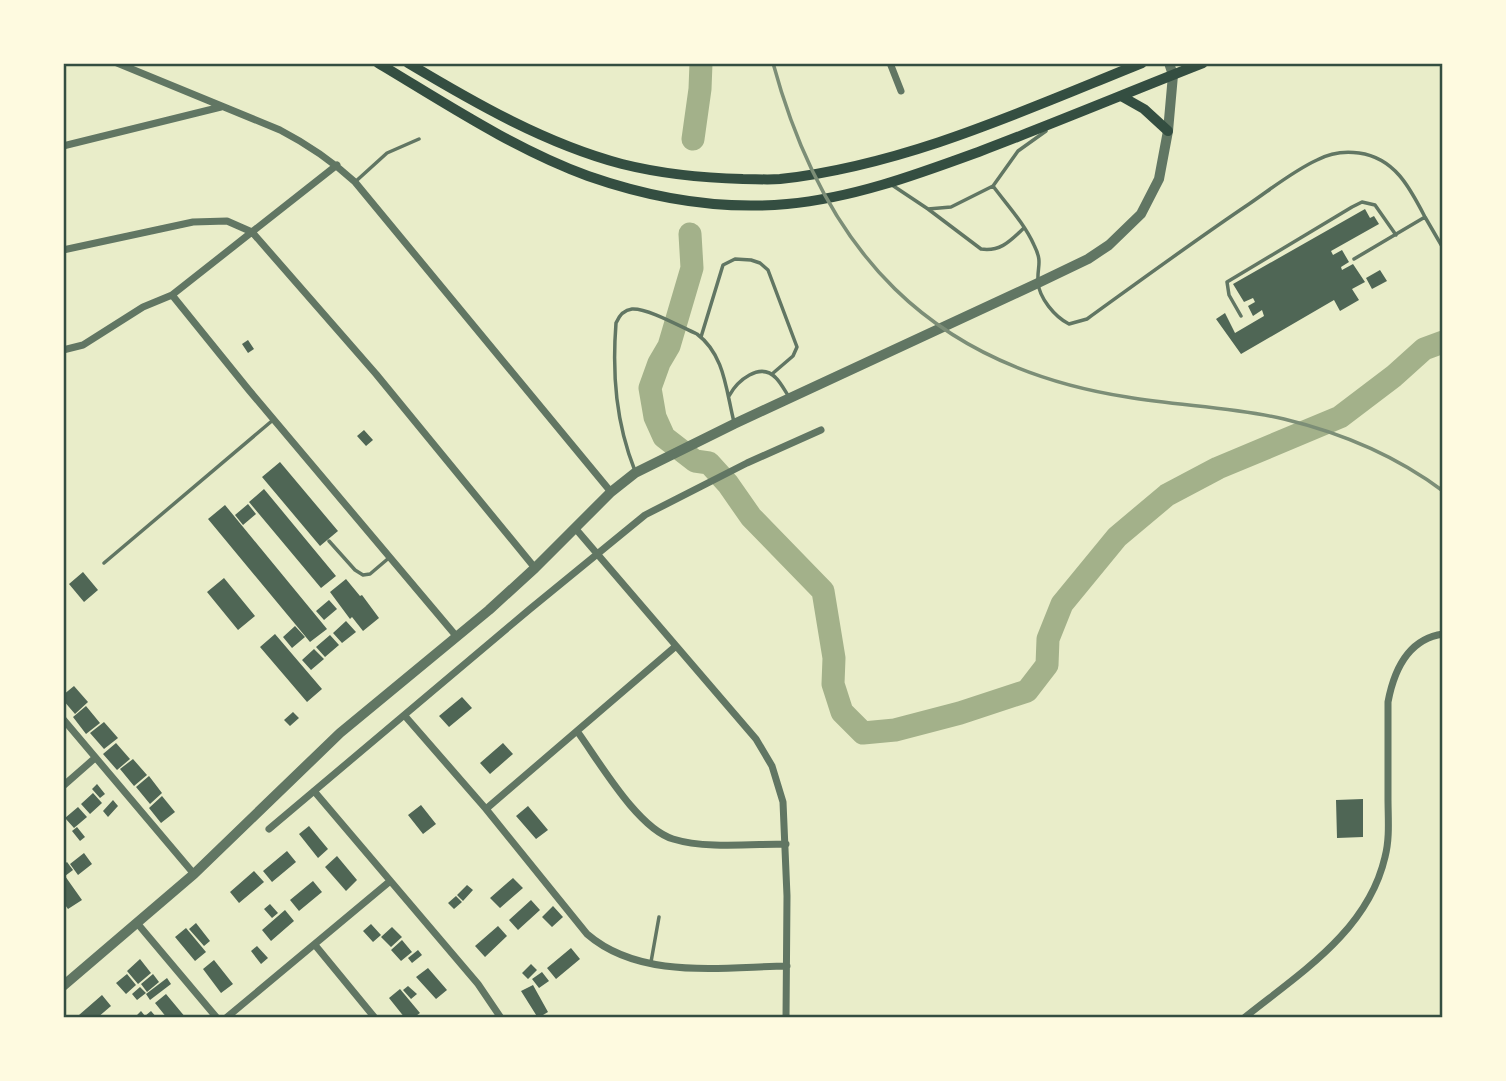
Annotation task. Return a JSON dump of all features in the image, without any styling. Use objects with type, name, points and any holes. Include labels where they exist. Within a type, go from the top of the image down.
[{"type":"main road","points":[[378,63],[461,113],[534,152],[587,175],[644,193],[695,202],[787,204],[912,177],[1203,63]]},
{"type":"main road","points":[[408,63],[470,100],[567,145],[623,164],[701,177],[778,179],[863,165],[950,138],[1142,63]]},
{"type":"main road","points":[[1121,96],[1144,109],[1168,131]]},
{"type":"street","points":[[117,63],[259,121],[299,140],[337,165],[355,182],[611,492]]},
{"type":"street","points":[[890,63],[901,91]]},
{"type":"street","points":[[63,986],[194,874],[340,733],[457,637],[535,568],[611,492],[635,473],[734,424],[1038,283],[1109,245],[1141,214],[1159,179],[1168,131],[1173,75],[1169,63]]},
{"type":"street","points":[[63,146],[221,107]]},
{"type":"street","points":[[63,350],[93,340],[143,307],[173,295],[337,165]]},
{"type":"street","points":[[63,250],[193,222],[227,221],[252,232],[376,374],[535,568]]},
{"type":"street","points":[[173,295],[273,419],[457,637]]},
{"type":"street","points":[[269,829],[645,516],[747,463],[821,430]]},
{"type":"street","points":[[575,528],[765,752],[779,782],[786,844],[786,1018]]},
{"type":"street","points":[[1244,1018],[1321,957],[1357,919],[1378,878],[1385,857],[1388,834],[1388,702],[1399,667],[1412,647],[1420,640],[1443,634]]},
{"type":"street","points":[[486,809],[676,646]]},
{"type":"street","points":[[405,716],[486,809],[587,934],[601,946],[618,955],[651,964],[787,967]]},
{"type":"street","points":[[63,719],[194,874]]},
{"type":"street","points":[[577,731],[631,805],[655,830],[671,839],[689,842],[786,844]]},
{"type":"street","points":[[63,786],[95,758]]},
{"type":"street","points":[[314,791],[478,984],[501,1018]]},
{"type":"street","points":[[226,1018],[389,882]]},
{"type":"street","points":[[137,923],[217,1018]]},
{"type":"street","points":[[315,945],[375,1018]]},
{"type":"lane","points":[[928,209],[951,207],[993,186],[1018,151],[1059,121]]},
{"type":"lane","points":[[355,182],[395,148],[419,139]]},
{"type":"lane","points":[[993,186],[1024,228],[1037,253],[1040,265],[1038,283],[1054,314],[1069,324],[1087,319],[1305,166],[1333,154],[1360,153],[1389,165],[1408,185],[1443,248]]},
{"type":"lane","points":[[888,183],[981,249],[1003,247],[1024,228]]},
{"type":"lane","points":[[1241,316],[1227,290],[1227,282],[1231,278],[1352,207],[1362,202],[1375,205],[1396,235]]},
{"type":"lane","points":[[1354,259],[1425,217]]},
{"type":"lane","points":[[701,337],[723,265],[735,259],[760,263],[775,282],[797,347],[793,356],[772,374]]},
{"type":"lane","points":[[635,473],[617,411],[614,380],[615,323],[619,316],[633,309],[701,337],[716,356],[729,396],[734,424]]},
{"type":"lane","points":[[729,396],[736,384],[758,372],[772,374],[790,398]]},
{"type":"lane","points":[[104,563],[273,419]]},
{"type":"lane","points":[[329,541],[355,570],[363,575],[370,574],[390,557]]},
{"type":"lane","points":[[651,964],[659,917]]},
{"type":"building","points":[[1365,209],[1370,218],[1374,216],[1379,224],[1331,251],[1333,255],[1342,250],[1349,262],[1341,267],[1342,270],[1353,264],[1365,282],[1352,289],[1359,300],[1340,311],[1334,300],[1241,354],[1216,319],[1225,313],[1235,333],[1264,316],[1262,310],[1253,316],[1248,306],[1255,302],[1253,298],[1244,302],[1233,284]]},
{"type":"building","points":[[1380,270],[1387,281],[1372,289],[1366,278]]},
{"type":"building","points":[[248,340],[254,349],[248,353],[242,344]]},
{"type":"building","points":[[364,430],[373,440],[366,446],[357,436]]},
{"type":"building","points":[[280,462],[338,531],[320,546],[262,477]]},
{"type":"building","points":[[264,489],[336,576],[321,588],[249,502]]},
{"type":"building","points":[[248,504],[256,514],[243,525],[235,515]]},
{"type":"building","points":[[225,505],[327,629],[310,642],[208,519]]},
{"type":"building","points":[[83,572],[98,590],[84,602],[69,584]]},
{"type":"building","points":[[224,578],[255,616],[238,630],[207,592]]},
{"type":"building","points":[[346,579],[379,618],[363,631],[352,617],[350,619],[330,592]]},
{"type":"building","points":[[329,600],[337,609],[324,620],[316,611]]},
{"type":"building","points":[[346,621],[356,632],[342,643],[333,633]]},
{"type":"building","points":[[295,626],[305,637],[292,648],[283,637]]},
{"type":"building","points":[[275,634],[322,689],[307,702],[260,647]]},
{"type":"building","points":[[330,635],[339,645],[325,657],[316,647]]},
{"type":"building","points":[[314,649],[324,659],[311,670],[302,660]]},
{"type":"building","points":[[74,686],[88,702],[75,714],[63,700],[63,695]]},
{"type":"building","points":[[462,697],[472,708],[449,727],[439,716]]},
{"type":"building","points":[[86,706],[100,723],[86,734],[73,717]]},
{"type":"building","points":[[293,712],[299,718],[290,726],[284,720]]},
{"type":"building","points":[[104,722],[118,738],[104,749],[90,733]]},
{"type":"building","points":[[116,743],[130,759],[117,770],[103,754]]},
{"type":"building","points":[[503,743],[513,754],[490,774],[480,763]]},
{"type":"building","points":[[133,759],[147,775],[134,786],[120,769]]},
{"type":"building","points":[[149,776],[162,793],[150,804],[136,787]]},
{"type":"building","points":[[97,784],[105,794],[100,798],[92,789]]},
{"type":"building","points":[[93,793],[102,803],[90,814],[81,804]]},
{"type":"building","points":[[162,796],[175,812],[161,823],[149,808]]},
{"type":"building","points":[[1363,799],[1363,837],[1337,838],[1336,800]]},
{"type":"building","points":[[113,800],[118,806],[108,817],[103,811]]},
{"type":"building","points":[[421,805],[436,824],[423,834],[408,815]]},
{"type":"building","points":[[528,806],[548,830],[536,839],[516,816]]},
{"type":"building","points":[[78,807],[87,817],[74,828],[65,818]]},
{"type":"building","points":[[309,826],[328,849],[318,858],[299,834]]},
{"type":"building","points":[[77,827],[85,837],[80,841],[72,831]]},
{"type":"building","points":[[287,851],[296,862],[272,882],[263,871]]},
{"type":"building","points":[[84,853],[92,864],[78,875],[70,864]]},
{"type":"building","points":[[337,856],[357,880],[346,891],[325,867]]},
{"type":"building","points":[[67,862],[73,870],[65,876],[82,900],[68,909],[63,906],[63,865]]},
{"type":"building","points":[[254,871],[264,882],[239,903],[230,892]]},
{"type":"building","points":[[513,878],[523,888],[500,908],[490,898]]},
{"type":"building","points":[[313,881],[322,892],[299,911],[290,900]]},
{"type":"building","points":[[467,885],[473,890],[463,901],[457,895]]},
{"type":"building","points":[[456,896],[462,902],[454,909],[448,903]]},
{"type":"building","points":[[531,900],[540,910],[518,930],[509,920]]},
{"type":"building","points":[[270,904],[278,913],[272,918],[264,909]]},
{"type":"building","points":[[553,906],[563,917],[552,927],[542,917]]},
{"type":"building","points":[[285,910],[294,921],[271,941],[262,930]]},
{"type":"building","points":[[196,923],[210,941],[204,946],[189,929]]},
{"type":"building","points":[[371,924],[381,935],[373,942],[363,931]]},
{"type":"building","points":[[498,926],[507,936],[485,957],[475,946]]},
{"type":"building","points":[[392,927],[402,937],[391,947],[381,937]]},
{"type":"building","points":[[186,928],[206,952],[195,961],[175,937]]},
{"type":"building","points":[[402,940],[412,952],[401,961],[391,950]]},
{"type":"building","points":[[257,946],[268,958],[261,964],[251,951]]},
{"type":"building","points":[[571,948],[580,959],[556,979],[547,968]]},
{"type":"building","points":[[418,950],[422,955],[412,963],[408,958]]},
{"type":"building","points":[[140,959],[151,973],[138,984],[127,971]]},
{"type":"building","points":[[214,960],[233,984],[221,993],[203,969]]},
{"type":"building","points":[[531,964],[537,970],[528,979],[522,973]]},
{"type":"building","points":[[428,968],[447,990],[436,999],[416,977]]},
{"type":"building","points":[[542,972],[549,981],[539,988],[532,979]]},
{"type":"building","points":[[127,974],[136,985],[126,994],[116,983]]},
{"type":"building","points":[[153,974],[159,982],[147,992],[141,984]]},
{"type":"building","points":[[167,978],[171,984],[150,1000],[146,994]]},
{"type":"building","points":[[533,985],[548,1012],[538,1018],[521,991]]},
{"type":"building","points":[[408,986],[417,994],[411,999],[403,990]]},
{"type":"building","points":[[140,987],[146,993],[137,1000],[132,994]]},
{"type":"building","points":[[400,989],[420,1013],[413,1018],[405,1018],[389,998]]},
{"type":"building","points":[[166,994],[186,1018],[167,1018],[155,1003]]},
{"type":"building","points":[[102,995],[111,1006],[97,1018],[82,1018],[79,1015]]},
{"type":"building","points":[[141,1011],[145,1016],[151,1011],[157,1018],[138,1018],[136,1016]]},
{"type":"waterway","points":[[693,139],[701,63]]},
{"type":"waterway","points":[[690,234],[692,268],[669,346],[659,363],[650,388],[655,417],[664,437],[695,461],[709,463],[728,484],[751,517],[823,591],[834,658],[833,684],[842,712],[863,733],[895,730],[960,713],[1027,691],[1047,665],[1048,639],[1062,604],[1117,537],[1167,495],[1218,468],[1340,417],[1394,376],[1424,349],[1443,342]]},
{"type":"railway","points":[[773,63],[795,130],[822,190],[855,243],[895,289],[941,327],[995,358],[1057,381],[1127,397],[1265,415],[1327,431],[1387,456],[1443,491]]}]
